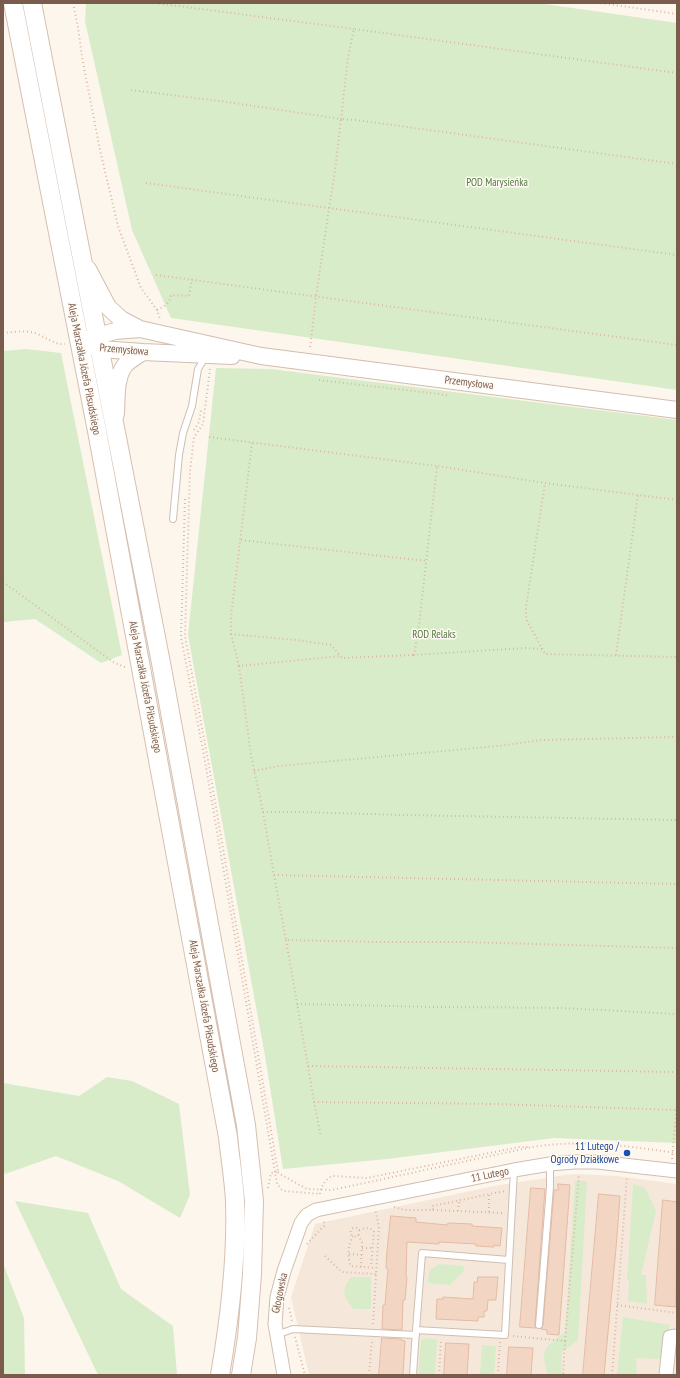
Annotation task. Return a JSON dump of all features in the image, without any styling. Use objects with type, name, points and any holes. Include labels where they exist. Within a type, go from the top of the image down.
[{"type":"main road","name":"Aleja Marszałka Józefa Piłsudskiego","points":[[13,3],[142,665],[228,1137],[234,1201],[234,1264],[231,1308],[220,1375]]},
{"type":"main road","name":"Aleja Marszałka Józefa Piłsudskiego","points":[[32,3],[161,663],[246,1125],[254,1201],[252,1274],[247,1338],[241,1375]]},
{"type":"street","points":[[82,256],[108,307],[120,319],[140,329]]},
{"type":"street","name":"Przemysłowa","points":[[99,343],[115,331],[140,329],[209,356]]},
{"type":"street","name":"Przemysłowa","points":[[79,342],[99,343],[143,352],[209,356],[261,356],[677,410]]},
{"type":"street","points":[[115,428],[118,386],[121,374],[125,366],[143,352]]},
{"type":"street","name":"11 Lutego","points":[[307,1215],[316,1210],[514,1175],[550,1164],[596,1162],[674,1171]]},
{"type":"street","name":"Głogowska","points":[[284,1375],[276,1335],[275,1311],[280,1285],[301,1222],[307,1215]]},
{"type":"street","points":[[666,1375],[670,1337],[677,1336]]},
{"type":"lane","points":[[173,519],[179,454],[183,433],[192,406],[198,369],[209,356]]},
{"type":"lane","points":[[539,1325],[550,1187],[550,1164]]},
{"type":"lane","points":[[276,1335],[293,1329],[372,1332],[442,1331],[503,1335],[514,1175]]},
{"type":"lane","points":[[413,1375],[422,1253],[509,1260]]},
{"type":"path","points":[[73,3],[100,150],[118,226],[140,288],[157,310],[166,306],[170,301],[171,295],[189,296],[192,279]]},
{"type":"path","points":[[155,3],[677,73]]},
{"type":"path","points":[[601,3],[677,14]]},
{"type":"path","points":[[308,363],[316,296],[334,178],[348,57],[354,29]]},
{"type":"path","points":[[131,90],[677,164]]},
{"type":"path","points":[[146,183],[677,255]]},
{"type":"path","points":[[156,275],[677,345]]},
{"type":"path","points":[[3,332],[35,333],[60,344],[79,342]]},
{"type":"path","points":[[209,356],[203,424],[194,437],[190,470],[185,636],[208,760],[277,1184],[282,1190],[320,1194],[320,1190],[325,1181],[333,1176],[367,1178],[519,1147],[532,1147]]},
{"type":"path","points":[[193,432],[199,422],[201,406]]},
{"type":"path","points":[[209,437],[437,466],[545,483],[677,500]]},
{"type":"path","points":[[252,443],[231,616],[231,634],[239,666],[251,756],[321,1137]]},
{"type":"path","points":[[414,655],[419,625],[437,466]]},
{"type":"path","points":[[545,483],[526,607],[526,619],[545,654],[677,657]]},
{"type":"path","points":[[616,655],[638,495]]},
{"type":"path","points":[[185,499],[181,637],[205,761],[276,1172]]},
{"type":"path","points":[[241,540],[426,561]]},
{"type":"path","points":[[3,582],[112,662],[128,669],[142,665]]},
{"type":"path","points":[[231,634],[331,645],[340,656]]},
{"type":"path","points":[[239,666],[340,656],[342,658],[542,648]]},
{"type":"path","points":[[254,771],[279,766],[498,746],[542,740],[677,737]]},
{"type":"path","points":[[262,812],[677,820]]},
{"type":"path","points":[[274,875],[677,884]]},
{"type":"path","points":[[286,940],[463,942],[677,948]]},
{"type":"path","points":[[297,1004],[562,1008],[677,1014]]},
{"type":"path","points":[[308,1066],[677,1072]]},
{"type":"path","points":[[314,1102],[496,1104],[677,1110]]},
{"type":"path","points":[[674,1171],[673,1152],[677,1104]]},
{"type":"path","points":[[268,1193],[271,1172],[276,1172],[307,1189],[332,1190],[532,1147],[560,1143],[598,1143],[623,1145],[677,1153]]},
{"type":"path","points":[[563,1375],[580,1171]]},
{"type":"path","points":[[612,1375],[627,1174]]},
{"type":"path","points":[[433,1210],[432,1206],[505,1192],[514,1175]]},
{"type":"path","points":[[489,1194],[489,1212]]},
{"type":"path","points":[[458,1211],[459,1201]]},
{"type":"path","points":[[388,1205],[404,1210],[512,1214]]},
{"type":"path","points":[[369,1375],[379,1227],[375,1208]]},
{"type":"path","points":[[306,1246],[324,1226],[323,1219],[329,1218]]},
{"type":"path","points":[[353,1236],[350,1233],[352,1228],[359,1230],[364,1228],[374,1231],[371,1267]]},
{"type":"path","points":[[359,1230],[358,1235],[362,1242],[361,1267]]},
{"type":"path","points":[[358,1235],[353,1236],[350,1240],[349,1262],[352,1266],[376,1268]]},
{"type":"path","points":[[362,1248],[373,1248]]},
{"type":"path","points":[[349,1254],[362,1255]]},
{"type":"path","points":[[325,1256],[342,1272],[376,1274]]},
{"type":"path","points":[[617,1305],[677,1313]]},
{"type":"path","points":[[289,1308],[304,1375]]},
{"type":"path","points":[[439,1375],[442,1331]]},
{"type":"path","points":[[498,1375],[503,1335],[565,1341]]},
{"type":"shaded area","points":[[578,1174],[617,1176],[677,1184],[677,1375],[309,1375],[291,1297],[315,1224],[494,1186]]},
{"type":"green space","name":"POD Marysieńka","points":[[86,3],[538,3],[677,23],[677,390],[171,318],[132,230],[85,21]]},
{"type":"green space","points":[[26,349],[61,353],[122,655],[101,663],[35,619],[3,622],[3,351]]},
{"type":"green space","name":"ROD Relaks","points":[[216,368],[271,369],[677,420],[677,1143],[554,1138],[387,1159],[283,1169],[265,1056],[188,635]]},
{"type":"green space","points":[[107,1077],[132,1081],[179,1104],[190,1195],[180,1218],[118,1181],[56,1156],[5,1174],[3,1167],[3,1083],[79,1096]]},
{"type":"green space","points":[[575,1181],[587,1181],[578,1340],[562,1352],[561,1375],[548,1375],[544,1354],[548,1346],[565,1332]]},
{"type":"green space","points":[[633,1184],[645,1188],[656,1211],[641,1275],[646,1275],[647,1304],[628,1301],[629,1280],[627,1280]]},
{"type":"green space","points":[[15,1201],[88,1213],[121,1289],[173,1326],[177,1375],[98,1375]]},
{"type":"green space","points":[[3,1263],[24,1318],[25,1375],[3,1375]]},
{"type":"green space","points":[[439,1264],[464,1266],[463,1273],[452,1282],[451,1285],[428,1283],[429,1271]]},
{"type":"green space","points":[[351,1277],[371,1277],[371,1309],[353,1309],[347,1300],[344,1290]]},
{"type":"green space","points":[[623,1317],[670,1325],[662,1359],[636,1358],[637,1375],[617,1375]]},
{"type":"green space","points":[[428,1338],[437,1340],[435,1375],[418,1375],[421,1340]]},
{"type":"green space","points":[[482,1345],[496,1346],[494,1375],[480,1375]]},
{"type":"building","points":[[558,1184],[570,1185],[559,1335],[547,1334],[547,1330],[541,1329],[543,1325],[554,1190],[558,1190]]},
{"type":"building","points":[[531,1188],[545,1189],[536,1328],[520,1327]]},
{"type":"building","points":[[599,1194],[620,1196],[616,1248],[604,1375],[583,1375]]},
{"type":"building","points":[[663,1200],[677,1202],[676,1307],[655,1305]]},
{"type":"building","points":[[391,1216],[416,1218],[416,1222],[447,1225],[448,1223],[472,1224],[472,1226],[502,1228],[500,1246],[494,1245],[494,1247],[476,1246],[476,1244],[407,1242],[407,1277],[405,1300],[403,1300],[402,1330],[382,1329],[383,1305],[385,1305],[388,1269],[386,1268]]},
{"type":"building","points":[[478,1277],[498,1277],[496,1300],[488,1300],[487,1311],[484,1311],[484,1317],[478,1317],[478,1321],[436,1319],[437,1299],[443,1299],[443,1297],[473,1299],[474,1282],[477,1282]]},
{"type":"building","points":[[382,1338],[401,1339],[405,1341],[403,1375],[379,1375]]},
{"type":"building","points":[[446,1343],[469,1344],[467,1375],[444,1375]]},
{"type":"building","points":[[509,1347],[533,1348],[531,1375],[507,1375]]},
{"type":"place","name":"11 Lutego / Ogrody Działkowe","points":[[627,1153]]}]
